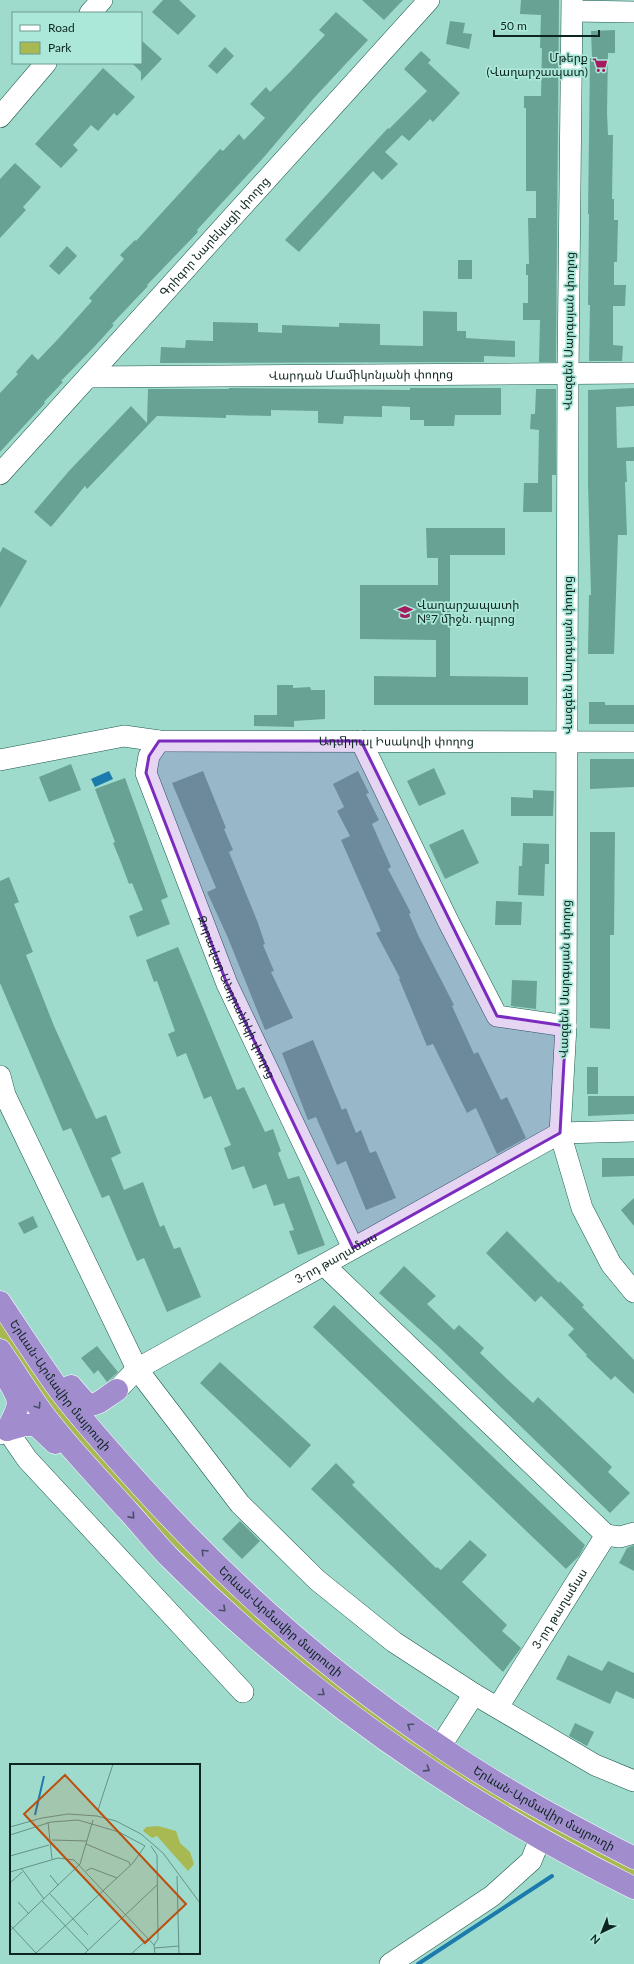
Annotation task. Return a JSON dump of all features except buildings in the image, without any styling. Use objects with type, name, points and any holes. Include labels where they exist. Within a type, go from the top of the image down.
[{"type":"highway","points":[[0,1302],[86,1403],[96,1404],[117,1390]]},
{"type":"highway","name":"Երևան-Արմավիր մայրուղի","points":[[0,1302],[60,1391],[104,1445],[151,1497],[224,1573],[279,1623],[370,1698],[440,1747],[518,1795],[634,1858]]},
{"type":"highway","points":[[0,1350],[48,1420],[106,1487],[170,1558],[259,1642],[343,1710],[400,1752],[479,1803],[540,1838],[634,1888]]},
{"type":"highway","points":[[0,1361],[6,1376],[18,1397],[17,1412],[4,1432]]},
{"type":"highway","points":[[117,1390],[103,1418],[103,1425],[130,1459],[151,1497]]},
{"type":"highway","points":[[4,1432],[25,1425],[36,1425],[65,1453],[106,1487]]},
{"type":"street","points":[[91,12],[102,0]]},
{"type":"street","name":"Գրիգոր Նարեկացի փողոց","points":[[0,474],[429,0]]},
{"type":"street","points":[[572,5],[634,12]]},
{"type":"street","name":"Վազգեն Սարգսյան փողոց","points":[[572,5],[568,373],[566,1026],[560,1133],[582,1208],[611,1264],[634,1292]]},
{"type":"street","points":[[0,117],[45,64]]},
{"type":"street","name":"Վարդան Մամիկոնյանի փողոց","points":[[88,377],[634,373]]},
{"type":"street","name":"Ադմիրալ Իսակովի փողոց","points":[[0,760],[124,736],[159,741],[634,742]]},
{"type":"street","name":"Զորավար Անդրանիկի փողոց","points":[[159,741],[149,756],[146,773],[227,984],[353,1248]]},
{"type":"street","points":[[361,741],[448,921],[497,1016],[566,1026]]},
{"type":"street","points":[[0,1076],[6,1095],[137,1369],[240,1504],[317,1580],[394,1642],[474,1694],[595,1765],[634,1782]]},
{"type":"street","points":[[560,1133],[634,1131]]},
{"type":"street","name":"3-րդ թաղամաս","points":[[117,1390],[137,1369],[560,1133]]},
{"type":"street","points":[[324,1265],[606,1535],[620,1537],[634,1533]]},
{"type":"street","points":[[4,1432],[27,1459],[243,1692]]},
{"type":"street","name":"3-րդ թաղամաս","points":[[498,1707],[606,1535]]},
{"type":"street","points":[[440,1747],[474,1694]]},
{"type":"street","points":[[390,1964],[492,1896],[531,1861],[540,1838]]},
{"type":"highlighted area","points":[[159,741],[361,741],[497,1016],[566,1026],[560,1133],[353,1248],[227,984],[146,773],[149,756]]},
{"type":"green space","points":[[0,1317],[236,1595],[634,1867],[634,1878],[509,1810],[373,1722],[231,1603],[159,1530],[108,1475],[46,1401],[0,1337]]},
{"type":"water","points":[[109,771],[113,779],[95,787],[91,779]]},
{"type":"waterway","points":[[418,1964],[552,1876]]},
{"type":"place","name":"Մթերք (Վաղարշապատ)","points":[[600,65]]},
{"type":"place","name":"Վաղարշապատի №7 միջն. դպրոց","points":[[405,612]]}]
